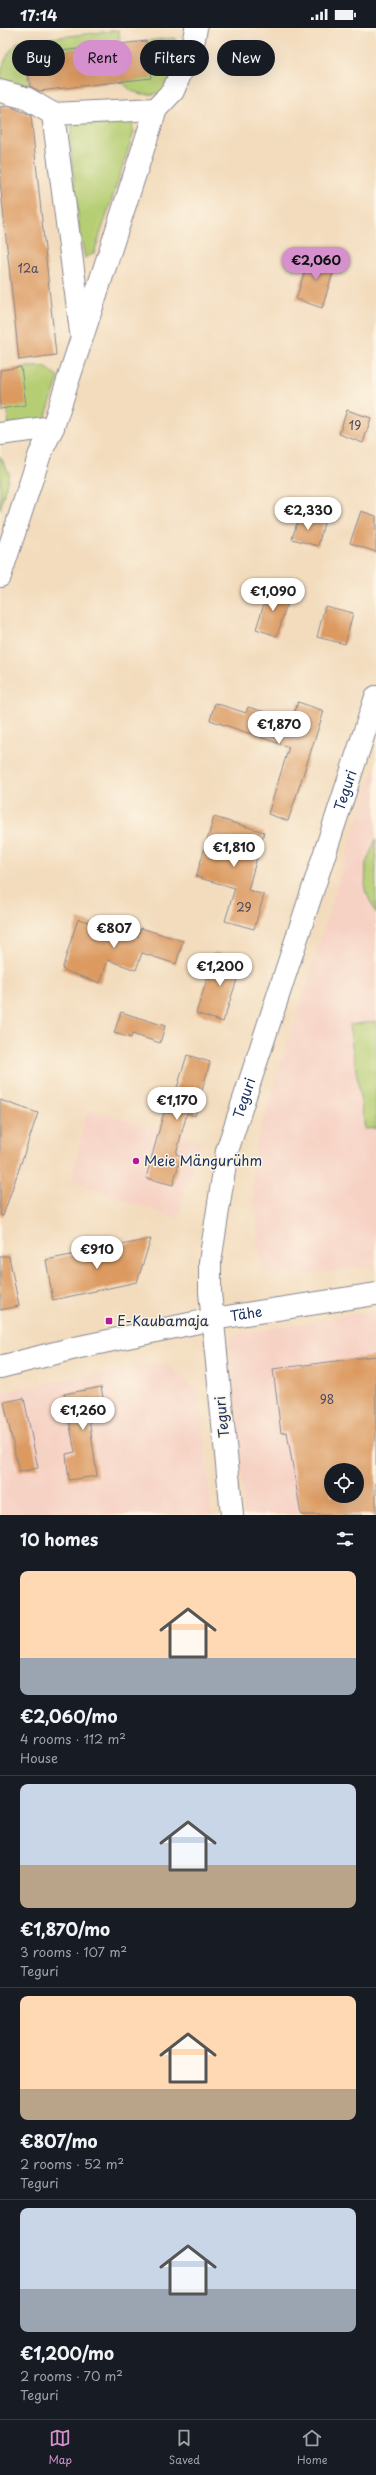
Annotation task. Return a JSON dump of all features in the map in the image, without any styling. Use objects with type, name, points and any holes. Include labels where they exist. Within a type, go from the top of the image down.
[{"type":"street","points":[[0,576],[40,454],[53,427],[156,109],[173,91],[193,44],[196,28]]},
{"type":"street","points":[[0,91],[26,98],[53,114],[156,109]]},
{"type":"street","points":[[53,114],[82,339]]},
{"type":"street","points":[[0,434],[53,427]]},
{"type":"street","name":"Teguri","points":[[232,1515],[213,1319],[210,1262],[227,1152],[376,697]]},
{"type":"street","name":"Tähe","points":[[0,1367],[75,1348],[213,1319],[376,1294]]},
{"type":"shaded area","points":[[376,763],[376,1266],[275,1278],[265,1271],[260,1261],[252,1172],[255,1146]]},
{"type":"shaded area","name":"Meie Mängurühm","points":[[87,1109],[201,1141],[177,1219],[72,1182]]},
{"type":"shaded area","points":[[376,1310],[376,1515],[244,1515],[229,1336]]},
{"type":"shaded area","points":[[161,1361],[198,1389],[212,1515],[0,1515],[0,1392]]},
{"type":"green space","points":[[119,30],[120,40],[73,40],[73,50],[65,50],[65,40],[36,40]]},
{"type":"green space","points":[[174,38],[175,40],[155,40]]},
{"type":"green space","points":[[12,49],[12,76],[28,76],[30,92],[1,83],[3,66]]},
{"type":"green space","points":[[150,76],[172,76],[163,89],[156,94],[134,92],[122,81],[150,78]]},
{"type":"green space","points":[[130,117],[134,132],[94,253],[85,258],[80,234],[70,141],[72,126],[76,122]]},
{"type":"green space","points":[[21,367],[45,367],[59,377],[45,419],[9,424],[6,408]]},
{"type":"green space","points":[[0,456],[9,473],[0,510]]},
{"type":"green space","points":[[376,839],[376,913],[365,890],[366,863]]},
{"type":"green space","points":[[376,1021],[376,1128],[365,1129],[349,1025]]},
{"type":"building","points":[[140,42],[140,76],[151,76],[151,78],[39,91],[30,86],[29,76],[65,76],[65,50],[73,50],[73,76],[132,76],[132,43]]},
{"type":"building","points":[[9,106],[31,115],[56,355],[19,360],[0,182],[0,107]]},
{"type":"building","points":[[310,254],[336,263],[322,308],[296,299]]},
{"type":"building","points":[[21,367],[26,405],[0,409],[0,370]]},
{"type":"building","points":[[347,410],[371,418],[363,443],[339,434]]},
{"type":"building","points":[[361,511],[376,516],[376,552],[350,543]]},
{"type":"building","points":[[299,516],[324,523],[318,546],[292,539]]},
{"type":"building","points":[[269,588],[290,594],[277,636],[256,629]]},
{"type":"building","points":[[325,606],[353,613],[345,644],[317,637]]},
{"type":"building","points":[[298,702],[324,711],[288,821],[268,814],[289,747],[210,720],[215,703],[246,713],[248,707],[292,720]]},
{"type":"building","points":[[214,817],[264,832],[248,890],[264,895],[254,929],[225,921],[235,888],[196,877]]},
{"type":"building","points":[[78,919],[138,937],[141,928],[183,941],[176,964],[142,953],[136,970],[108,960],[100,983],[62,969]]},
{"type":"building","points":[[216,952],[243,961],[223,1022],[196,1013]]},
{"type":"building","points":[[121,1012],[165,1026],[160,1043],[132,1034],[131,1038],[114,1033]]},
{"type":"building","points":[[187,1055],[210,1062],[195,1116],[187,1113],[176,1154],[181,1156],[173,1185],[146,1178],[164,1112],[169,1114]]},
{"type":"building","points":[[0,1100],[38,1113],[3,1216],[0,1215]]},
{"type":"building","points":[[151,1239],[137,1282],[53,1300],[46,1260]]},
{"type":"building","points":[[0,1256],[9,1256],[19,1306],[0,1310]]},
{"type":"building","points":[[376,1356],[376,1515],[301,1515],[287,1432],[281,1433],[273,1369]]},
{"type":"building","points":[[101,1387],[106,1415],[89,1418],[97,1476],[69,1480],[66,1454],[75,1452],[64,1394]]},
{"type":"building","points":[[24,1398],[38,1468],[19,1472],[4,1402]]},
{"type":"place","name":"Meie Mängurühm","points":[[136,1161]]},
{"type":"place","name":"E-Kaubamaja","points":[[109,1321]]}]
